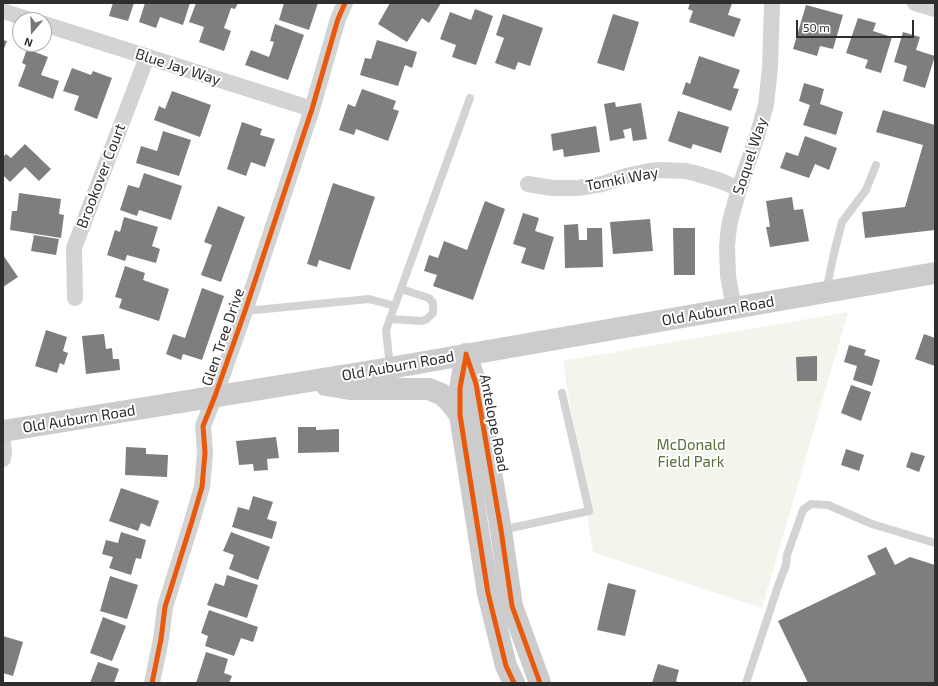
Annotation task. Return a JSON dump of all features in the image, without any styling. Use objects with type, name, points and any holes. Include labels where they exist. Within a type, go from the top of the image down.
[{"type":"main road","name":"Old Auburn Road","points":[[3,431],[390,368],[935,273]]},
{"type":"main road","name":"Antelope Road","points":[[466,354],[460,388],[460,415],[488,593],[506,666],[514,683]]},
{"type":"main road","name":"Antelope Road","points":[[466,354],[476,384],[501,530],[512,606],[540,683]]},
{"type":"main road","points":[[303,382],[350,389],[429,389],[436,391],[444,397],[460,415]]},
{"type":"street","name":"Glen Tree Drive","points":[[152,683],[166,607],[202,487],[205,453],[203,426],[245,311],[312,109],[344,3]]},
{"type":"street","name":"Soquel Way","points":[[734,308],[728,276],[727,247],[730,221],[766,105],[770,68],[772,3]]},
{"type":"street","points":[[916,3],[935,10]]},
{"type":"street","name":"Blue Jay Way","points":[[52,27],[312,109]]},
{"type":"street","name":"Brookover Court","points":[[75,298],[74,248],[147,57]]},
{"type":"street","name":"Tomki Way","points":[[528,184],[552,188],[578,188],[602,184],[626,176],[649,171],[662,170],[686,171],[721,181],[739,189]]},
{"type":"street","points":[[3,443],[3,459]]},
{"type":"lane","points":[[390,368],[386,330],[470,98]]},
{"type":"lane","points":[[826,292],[842,222],[866,190],[876,165]]},
{"type":"lane","points":[[390,319],[422,321],[427,319],[433,313],[433,303],[429,298],[401,289]]},
{"type":"lane","points":[[245,311],[369,299],[395,306]]},
{"type":"lane","points":[[501,530],[589,511],[562,393]]},
{"type":"lane","points":[[746,683],[786,565],[787,555],[804,510],[811,504],[828,505],[872,524],[935,543]]},
{"type":"green space","name":"McDonald Field Park","points":[[848,312],[762,608],[593,552],[563,361]]},
{"type":"building","points":[[113,3],[134,3],[128,21],[109,16]]},
{"type":"building","points":[[145,3],[190,3],[183,25],[160,17],[156,28],[139,22]]},
{"type":"building","points":[[196,3],[238,3],[235,9],[231,8],[224,28],[231,31],[224,51],[199,42],[204,27],[189,22]]},
{"type":"building","points":[[284,3],[318,3],[309,30],[279,20]]},
{"type":"building","points":[[390,3],[441,3],[429,23],[422,18],[407,42],[378,24]]},
{"type":"building","points":[[690,3],[732,3],[728,15],[741,19],[734,37],[689,22],[693,11],[688,9]]},
{"type":"building","points":[[806,5],[843,15],[833,49],[820,46],[817,56],[793,49]]},
{"type":"building","points":[[475,9],[493,16],[476,65],[452,57],[456,45],[440,39],[450,12],[471,20]]},
{"type":"building","points":[[503,14],[543,28],[530,66],[518,62],[515,70],[495,63],[504,38],[496,35]]},
{"type":"building","points":[[613,14],[639,22],[624,71],[597,63]]},
{"type":"building","points":[[858,18],[876,23],[873,31],[892,37],[881,73],[865,68],[868,60],[846,53]]},
{"type":"building","points":[[275,24],[304,35],[288,80],[245,65],[251,50],[269,57],[274,42],[270,41]]},
{"type":"building","points":[[903,32],[920,37],[916,50],[935,56],[925,88],[903,81],[907,66],[894,62]]},
{"type":"building","points":[[3,40],[7,41],[3,51]]},
{"type":"building","points":[[377,40],[417,52],[412,68],[405,65],[398,86],[360,75],[365,58],[371,59]]},
{"type":"building","points":[[26,52],[35,52],[48,57],[41,75],[59,81],[53,99],[18,86],[26,65],[22,63]]},
{"type":"building","points":[[699,56],[740,70],[733,88],[739,89],[731,111],[682,94],[686,82],[690,84]]},
{"type":"building","points":[[72,68],[91,75],[93,71],[112,78],[97,119],[74,110],[79,96],[63,91]]},
{"type":"building","points":[[804,83],[824,89],[820,104],[843,112],[836,135],[803,125],[810,105],[799,101]]},
{"type":"building","points":[[362,89],[396,101],[393,109],[399,111],[388,141],[356,129],[354,135],[339,130],[348,104],[355,107]]},
{"type":"building","points":[[172,91],[211,105],[200,137],[154,120],[159,106],[165,109]]},
{"type":"building","points":[[615,102],[616,107],[641,103],[647,139],[633,141],[631,128],[623,130],[625,138],[610,141],[604,104]]},
{"type":"building","points":[[883,110],[935,125],[935,230],[865,238],[862,212],[905,207],[923,145],[876,132]]},
{"type":"building","points":[[678,111],[729,127],[721,153],[693,144],[691,149],[668,141]]},
{"type":"building","points":[[242,122],[262,129],[260,135],[275,139],[265,167],[251,162],[246,176],[227,169]]},
{"type":"building","points":[[596,126],[600,152],[564,157],[563,149],[553,151],[551,134]]},
{"type":"building","points":[[163,131],[191,140],[179,176],[136,163],[141,146],[157,151]]},
{"type":"building","points":[[805,136],[837,148],[829,170],[815,164],[809,178],[780,168],[786,152],[798,156]]},
{"type":"building","points":[[25,144],[51,169],[39,181],[25,167],[10,182],[3,175],[3,157],[6,154],[11,158]]},
{"type":"building","points":[[144,173],[182,186],[171,220],[139,210],[137,216],[120,210],[128,185],[139,188]]},
{"type":"building","points":[[333,183],[375,197],[350,270],[319,260],[317,267],[307,264]]},
{"type":"building","points":[[19,193],[61,199],[59,214],[64,215],[61,238],[10,230],[12,211],[17,211]]},
{"type":"building","points":[[792,197],[794,210],[803,209],[809,241],[770,247],[766,227],[770,227],[766,201]]},
{"type":"building","points":[[485,201],[505,209],[473,300],[433,286],[437,275],[424,271],[429,255],[438,258],[444,241],[467,250]]},
{"type":"building","points":[[218,206],[245,217],[221,282],[201,275],[212,245],[204,242]]},
{"type":"building","points":[[523,213],[539,218],[535,231],[554,237],[544,270],[521,263],[526,248],[513,244]]},
{"type":"building","points":[[124,217],[158,227],[152,246],[160,249],[156,263],[127,255],[125,261],[107,255],[115,230],[120,232]]},
{"type":"building","points":[[650,219],[653,251],[613,254],[610,222]]},
{"type":"building","points":[[578,224],[579,240],[587,240],[587,228],[602,228],[603,267],[565,268],[564,225]]},
{"type":"building","points":[[673,228],[695,228],[695,275],[674,275]]},
{"type":"building","points":[[34,235],[59,239],[56,255],[31,251]]},
{"type":"building","points":[[3,255],[18,277],[3,287]]},
{"type":"building","points":[[125,266],[145,273],[143,280],[169,289],[159,321],[119,308],[122,299],[115,297]]},
{"type":"building","points":[[202,288],[224,296],[202,360],[183,354],[181,360],[166,354],[173,334],[185,338]]},
{"type":"building","points":[[46,330],[67,337],[63,351],[68,353],[64,365],[60,363],[57,373],[35,366]]},
{"type":"building","points":[[104,334],[106,349],[112,348],[113,359],[119,359],[120,370],[86,374],[82,336]]},
{"type":"building","points":[[924,334],[935,338],[935,366],[915,359]]},
{"type":"building","points":[[849,345],[866,350],[864,355],[880,360],[872,386],[853,380],[857,366],[844,362]]},
{"type":"building","points":[[817,356],[817,381],[797,381],[796,357]]},
{"type":"building","points":[[851,385],[871,392],[861,421],[841,413]]},
{"type":"building","points":[[298,427],[316,427],[316,430],[339,429],[339,452],[298,453]]},
{"type":"building","points":[[276,437],[279,458],[267,459],[268,470],[254,471],[253,464],[239,465],[236,441]]},
{"type":"building","points":[[126,447],[146,448],[146,454],[168,455],[167,477],[125,475]]},
{"type":"building","points":[[846,449],[864,455],[859,471],[841,465]]},
{"type":"building","points":[[911,452],[925,456],[919,472],[906,467]]},
{"type":"building","points":[[121,488],[159,501],[150,527],[141,523],[138,531],[109,521]]},
{"type":"building","points":[[253,496],[273,502],[267,519],[277,522],[272,539],[232,527],[238,507],[249,510]]},
{"type":"building","points":[[121,532],[146,540],[141,559],[136,558],[131,575],[109,568],[113,557],[102,554],[106,540],[118,543]]},
{"type":"building","points":[[231,532],[270,547],[258,580],[229,569],[234,555],[223,551]]},
{"type":"building","points":[[886,547],[895,565],[910,557],[935,565],[935,683],[808,683],[778,621],[876,574],[867,556]]},
{"type":"building","points":[[227,575],[258,585],[247,618],[207,605],[215,583],[224,586]]},
{"type":"building","points":[[110,576],[138,585],[127,619],[100,611]]},
{"type":"building","points":[[608,583],[636,590],[625,636],[597,630]]},
{"type":"building","points":[[209,610],[258,627],[253,642],[241,638],[234,656],[205,646],[208,636],[201,633]]},
{"type":"building","points":[[103,617],[126,626],[112,661],[90,653]]},
{"type":"building","points":[[3,636],[23,642],[13,676],[3,673]]},
{"type":"building","points":[[206,652],[228,659],[224,673],[232,676],[229,683],[196,683]]},
{"type":"building","points":[[98,662],[119,669],[114,683],[90,683]]},
{"type":"building","points":[[658,664],[679,670],[676,681],[680,683],[652,683]]},
{"type":"cycle path","points":[[152,683],[161,639],[165,607],[202,487],[205,453],[203,426],[245,311],[312,109],[338,19],[345,3]]},
{"type":"cycle path","points":[[466,354],[476,384],[501,530],[512,606],[540,683]]},
{"type":"cycle path","points":[[466,356],[460,388],[460,415],[488,593],[506,666],[514,683]]}]
